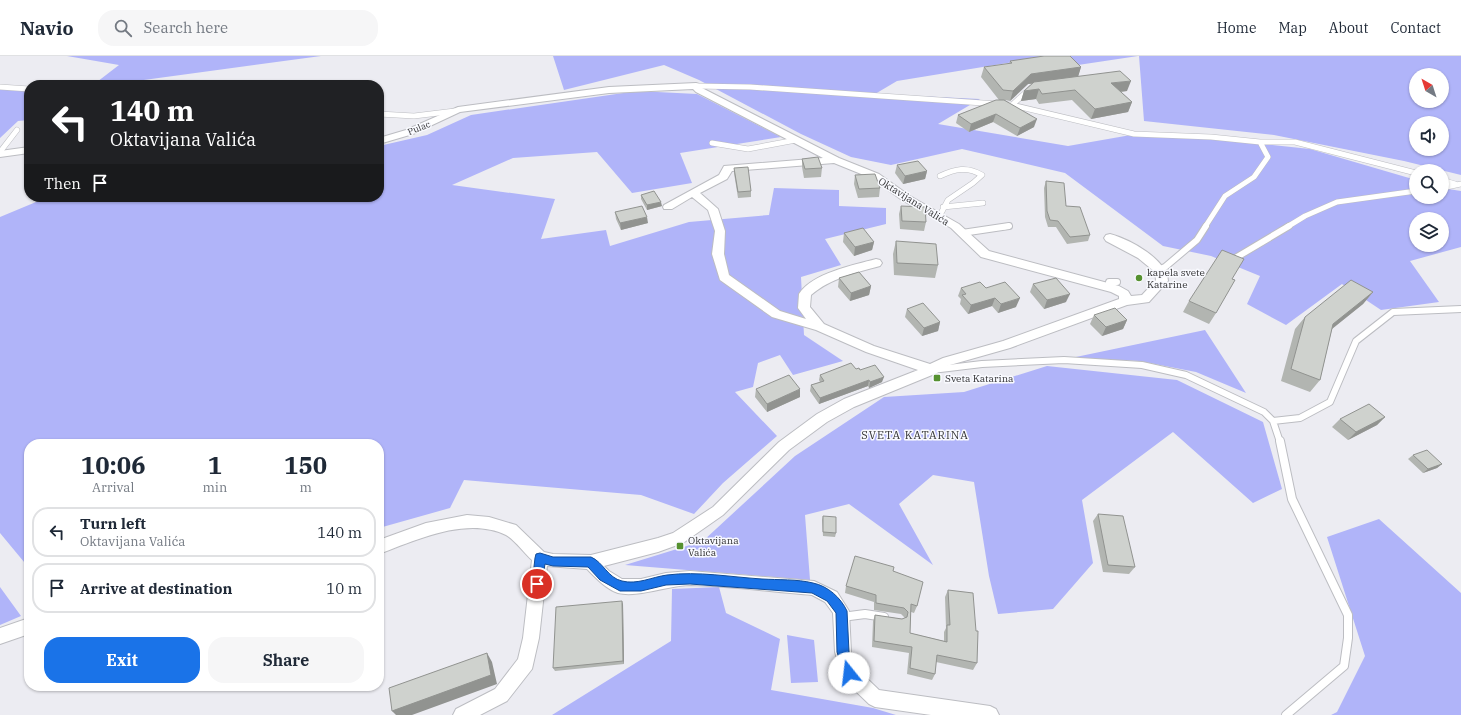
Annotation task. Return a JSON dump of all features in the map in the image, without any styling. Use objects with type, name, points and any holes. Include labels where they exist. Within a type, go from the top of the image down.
[{"type":"street","points":[[458,110],[609,90],[696,86],[700,90],[835,160]]},
{"type":"street","name":"Pulac","points":[[384,140],[396,137],[437,121],[458,110]]},
{"type":"street","points":[[0,153],[24,151]]},
{"type":"street","name":"Oktavijana Valića","points":[[668,207],[723,177],[728,168],[835,160],[875,176],[906,198],[941,212],[985,254],[1112,285],[1124,294],[1126,301]]},
{"type":"street","points":[[693,192],[713,209],[720,231],[718,254],[724,277],[776,314],[820,327],[870,349],[932,370]]},
{"type":"street","points":[[384,545],[426,530],[467,521],[488,524],[511,530],[540,558],[553,561],[591,562],[635,552],[678,538],[718,511],[784,446],[822,418],[849,403],[932,370],[939,364],[947,361],[1006,345],[1126,301],[1145,299],[1162,281],[1160,269],[1141,255],[1110,238]]},
{"type":"street","points":[[820,327],[804,308],[805,294],[816,284],[835,274],[876,263]]},
{"type":"street","points":[[462,715],[501,695],[526,663],[531,638],[540,558]]},
{"type":"street","points":[[591,562],[604,576],[620,586],[641,586],[666,580],[690,578],[814,588],[831,597],[841,611],[843,652],[849,673],[875,698],[990,715]]},
{"type":"street","points":[[0,636],[24,628]]},
{"type":"lane","points":[[696,86],[750,87],[1012,105],[1134,134],[1211,137],[1260,142],[1295,142],[1409,172]]},
{"type":"lane","points":[[0,87],[24,89]]},
{"type":"lane","points":[[1012,105],[1029,88],[1037,87]]},
{"type":"lane","points":[[384,114],[414,116],[458,110]]},
{"type":"lane","points":[[0,153],[17,130]]},
{"type":"lane","points":[[712,143],[748,149],[796,140]]},
{"type":"lane","points":[[1160,269],[1166,267],[1197,240],[1225,196],[1254,178],[1268,157],[1260,142]]},
{"type":"lane","points":[[940,176],[952,170],[965,168],[975,170],[982,175],[977,182],[953,196],[944,204],[941,212]]},
{"type":"lane","points":[[1449,182],[1459,184]]},
{"type":"lane","points":[[1449,186],[1459,184]]},
{"type":"lane","points":[[1237,257],[1305,216],[1337,202],[1409,192]]},
{"type":"lane","points":[[941,212],[983,203]]},
{"type":"lane","points":[[962,233],[1009,226]]},
{"type":"lane","points":[[1273,421],[1300,418],[1330,402],[1356,341],[1393,312],[1461,309]]},
{"type":"lane","points":[[932,370],[982,364],[1064,360],[1142,365],[1186,375],[1264,412],[1273,421],[1279,437],[1292,499],[1348,615],[1348,638],[1344,666],[1286,715]]},
{"type":"lane","points":[[842,616],[865,614],[893,619]]},
{"type":"shaded area","points":[[67,56],[321,56],[144,80],[100,80],[119,65]]},
{"type":"shaded area","points":[[553,56],[1050,56],[897,81],[875,94],[980,99],[938,124],[1068,146],[1148,132],[1310,149],[1409,178],[1409,204],[1449,204],[1449,189],[1461,191],[1461,247],[1449,250],[1449,212],[1409,212],[1409,252],[1443,252],[1410,261],[1439,302],[1381,310],[1342,284],[1286,325],[1247,304],[1260,276],[1211,256],[1163,246],[1065,173],[962,149],[891,165],[851,157],[801,134],[699,80],[664,65],[564,90]]},
{"type":"shaded area","points":[[1063,56],[1138,56],[1078,65]]},
{"type":"shaded area","points":[[1139,56],[1461,56],[1461,175],[1449,172],[1449,164],[1416,164],[1274,135],[1144,121]]},
{"type":"shaded area","points":[[0,87],[24,89],[24,120],[18,121],[0,138]]},
{"type":"shaded area","points":[[637,91],[697,94],[781,137],[680,153],[692,183],[632,193],[597,152],[513,158],[452,185],[555,199],[541,239],[606,230],[610,246],[689,222],[769,215],[774,188],[839,190],[839,206],[886,208],[886,224],[825,239],[841,265],[801,277],[804,335],[843,361],[793,375],[780,355],[758,363],[753,387],[735,392],[777,436],[723,483],[694,514],[641,495],[464,480],[450,508],[384,527],[384,439],[24,439],[24,562],[0,533],[0,217],[36,202],[384,202],[384,145],[427,135],[471,115]]},
{"type":"shaded area","points":[[1205,330],[1246,393],[1196,372],[1139,361],[1071,358]]},
{"type":"shaded area","points":[[1047,366],[1177,380],[1263,422],[1282,489],[1253,503],[1173,432],[1082,500],[1093,563],[1053,609],[998,614],[989,576],[974,482],[933,475],[899,504],[933,565],[849,504],[805,515],[810,580],[625,565],[703,541],[795,456],[884,397],[964,392]]},
{"type":"shaded area","points":[[1379,519],[1461,593],[1461,715],[1331,715],[1337,712],[1365,656],[1327,537]]},
{"type":"shaded area","points":[[0,587],[21,616],[0,625]]},
{"type":"shaded area","points":[[719,587],[726,613],[780,639],[771,690],[873,708],[896,715],[552,715],[671,641],[672,589]]},
{"type":"shaded area","points":[[787,635],[814,640],[818,682],[791,683]]},
{"type":"building","points":[[1044,56],[1070,56],[1081,67],[1031,74],[1013,91],[1003,90],[984,67],[1012,63],[1010,61]]},
{"type":"building","points":[[1120,71],[1131,81],[1111,83],[1132,102],[1095,109],[1075,90],[1042,94],[1039,89],[1024,91],[1034,82]]},
{"type":"building","points":[[996,100],[1004,100],[1037,119],[1020,128],[996,114],[971,124],[958,115]]},
{"type":"building","points":[[818,157],[822,168],[805,169],[802,159]]},
{"type":"building","points":[[918,161],[927,171],[905,176],[897,165]]},
{"type":"building","points":[[748,167],[751,191],[738,192],[734,168]]},
{"type":"building","points":[[875,174],[880,188],[859,189],[855,175]]},
{"type":"building","points":[[1046,181],[1064,183],[1066,206],[1080,207],[1090,235],[1070,237],[1058,221],[1050,220],[1047,211]]},
{"type":"building","points":[[654,191],[661,202],[647,205],[641,195]]},
{"type":"building","points":[[642,206],[647,217],[620,223],[615,212]]},
{"type":"building","points":[[901,206],[925,207],[926,222],[902,221]]},
{"type":"building","points":[[863,228],[874,242],[855,247],[844,233]]},
{"type":"building","points":[[896,241],[936,244],[938,265],[897,263]]},
{"type":"building","points":[[1222,250],[1244,259],[1232,279],[1235,280],[1216,313],[1189,301]]},
{"type":"building","points":[[859,272],[871,286],[851,293],[839,278]]},
{"type":"building","points":[[1056,278],[1070,294],[1047,300],[1033,284]]},
{"type":"building","points":[[1351,280],[1373,292],[1333,324],[1320,380],[1291,369],[1305,317]]},
{"type":"building","points":[[980,282],[986,288],[1005,282],[1020,298],[1001,304],[995,298],[971,305],[962,295],[966,294],[961,288]]},
{"type":"building","points":[[923,303],[940,322],[924,328],[907,309]]},
{"type":"building","points":[[1115,308],[1127,320],[1106,327],[1094,315]]},
{"type":"building","points":[[851,363],[856,369],[859,368],[860,370],[875,365],[884,377],[870,382],[869,380],[820,398],[811,385],[824,381],[820,375]]},
{"type":"building","points":[[789,375],[800,389],[767,404],[756,389]]},
{"type":"building","points":[[1369,404],[1385,417],[1356,432],[1340,419]]},
{"type":"building","points":[[1427,450],[1442,464],[1428,469],[1413,455]]},
{"type":"building","points":[[1098,514],[1123,516],[1135,567],[1108,565]]},
{"type":"building","points":[[823,516],[836,517],[836,533],[823,532]]},
{"type":"building","points":[[855,556],[894,567],[893,571],[923,582],[917,606],[911,604],[910,633],[947,642],[947,625],[950,625],[948,590],[973,593],[976,631],[978,631],[977,663],[937,655],[935,674],[910,668],[912,647],[874,641],[875,615],[902,619],[907,617],[908,612],[904,608],[876,603],[876,595],[846,586]]},
{"type":"building","points":[[622,601],[623,661],[553,668],[556,607]]},
{"type":"building","points":[[487,653],[491,675],[392,711],[389,688]]},
{"type":"place","name":"kapela svete Katarine","points":[[1139,278]]},
{"type":"place","name":"Sveta Katarina","points":[[937,378]]},
{"type":"place","name":"Oktavijana Valića","points":[[680,546]]},
{"type":"district","name":"SVETA KATARINA","points":[[915,435]]},
{"type":"route","points":[[537,584],[540,558],[553,561],[591,562],[604,576],[620,586],[641,586],[666,580],[690,578],[814,588],[831,597],[841,611],[843,652],[849,673]]}]
